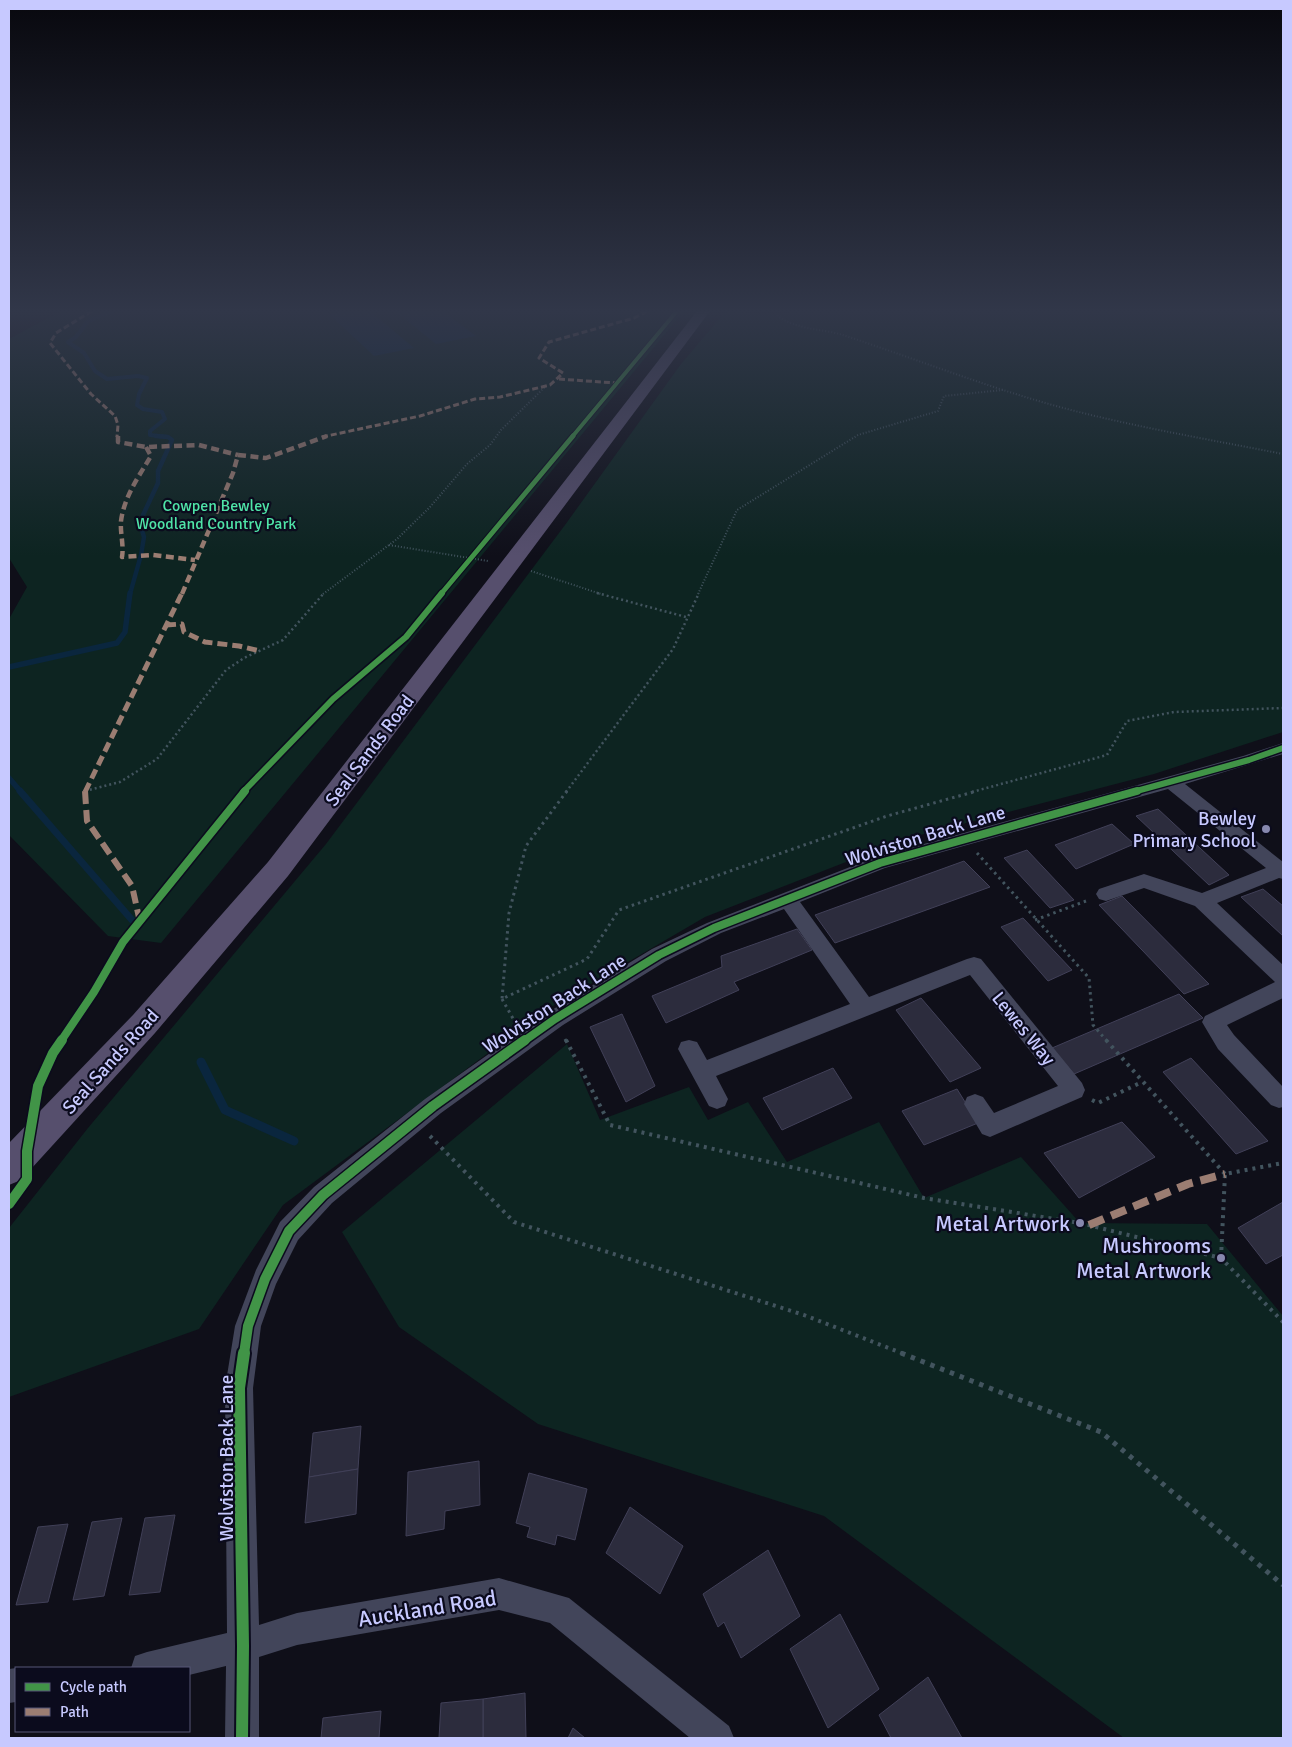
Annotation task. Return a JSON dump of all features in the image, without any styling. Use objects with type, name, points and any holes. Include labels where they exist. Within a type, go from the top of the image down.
[{"type":"main road","name":"Seal Sands Road","points":[[9,1168],[144,1024],[278,869],[642,393]]},
{"type":"street","name":"Wolviston Back Lane","points":[[242,1738],[243,1646],[239,1388],[248,1326],[265,1279],[289,1231],[323,1195],[415,1120],[554,1018],[659,955],[714,928],[880,863],[963,838],[1249,760],[1283,748]]},
{"type":"street","points":[[1171,782],[1282,871]]},
{"type":"street","points":[[1202,902],[1282,871]]},
{"type":"street","points":[[1106,894],[1144,881],[1202,902],[1283,978]]},
{"type":"street","points":[[787,898],[864,1007]]},
{"type":"street","name":"Lewes Way","points":[[702,1072],[974,965],[1074,1090]]},
{"type":"street","points":[[1279,1098],[1226,1042],[1213,1022],[1283,988]]},
{"type":"street","points":[[689,1049],[717,1099]]},
{"type":"street","points":[[975,1104],[990,1126],[1074,1090]]},
{"type":"street","name":"Auckland Road","points":[[151,1667],[243,1646],[297,1630],[500,1594],[558,1609],[717,1738]]},
{"type":"path","points":[[85,791],[120,782],[157,759],[226,670],[244,658],[283,640],[325,592],[388,545],[430,508],[467,464],[490,445],[501,430],[539,393]]},
{"type":"path","points":[[524,1040],[502,999],[509,912],[526,846],[673,648],[737,510],[858,435],[938,411],[944,396],[979,393]]},
{"type":"path","points":[[1012,393],[1071,410],[1149,428],[1283,454]]},
{"type":"path","points":[[388,545],[472,557],[686,617]]},
{"type":"path","points":[[466,564],[478,550]]},
{"type":"path","points":[[502,999],[587,959],[619,910],[887,816],[1107,755],[1127,721],[1174,712],[1283,708]]},
{"type":"path","points":[[963,838],[1089,978],[1093,1025],[1225,1174],[1221,1258]]},
{"type":"path","points":[[1035,920],[1106,894]]},
{"type":"path","points":[[554,1018],[610,1125],[924,1198],[1080,1223],[1221,1258],[1283,1322]]},
{"type":"path","points":[[1074,1090],[1098,1103],[1142,1082]]},
{"type":"path","points":[[415,1120],[514,1222],[804,1315],[1101,1432],[1283,1585]]},
{"type":"path","points":[[1225,1174],[1283,1163]]},
{"type":"green space","name":"Cowpen Bewley Woodland Country Park","points":[[9,393],[617,393],[161,943],[108,936],[9,835],[9,619],[27,587],[9,558]]},
{"type":"green space","points":[[660,393],[1283,393],[1283,732],[1154,774],[905,839],[705,917],[546,1010],[283,1205],[199,1329],[9,1397],[9,1228],[88,1128],[326,844],[565,525]]},
{"type":"green space","points":[[567,1044],[600,1120],[689,1087],[708,1120],[748,1102],[787,1162],[879,1122],[924,1198],[1021,1157],[1080,1223],[1207,1224],[1283,1316],[1283,1738],[1124,1738],[824,1516],[538,1424],[399,1327],[342,1232]]},
{"type":"building","points":[[1158,809],[1229,875],[1209,885],[1136,816]]},
{"type":"building","points":[[1112,824],[1134,844],[1076,869],[1055,845]]},
{"type":"building","points":[[1027,850],[1074,900],[1050,908],[1004,858]]},
{"type":"building","points":[[964,861],[990,887],[835,943],[815,915]]},
{"type":"building","points":[[1263,889],[1283,906],[1283,936],[1241,897]]},
{"type":"building","points":[[1122,896],[1209,984],[1184,994],[1099,905]]},
{"type":"building","points":[[1023,918],[1072,970],[1048,981],[1001,927]]},
{"type":"building","points":[[797,929],[812,950],[734,982],[739,990],[666,1023],[652,996],[722,967],[721,956]]},
{"type":"building","points":[[1179,994],[1203,1018],[1074,1074],[1052,1048]]},
{"type":"building","points":[[921,998],[981,1068],[950,1082],[896,1010]]},
{"type":"building","points":[[622,1014],[655,1086],[626,1102],[590,1027]]},
{"type":"building","points":[[1191,1058],[1268,1141],[1236,1154],[1163,1072]]},
{"type":"building","points":[[833,1068],[852,1098],[782,1130],[763,1098]]},
{"type":"building","points":[[957,1089],[978,1123],[924,1145],[902,1111]]},
{"type":"building","points":[[1122,1122],[1155,1157],[1079,1198],[1044,1153]]},
{"type":"building","points":[[1283,1202],[1283,1255],[1266,1264],[1238,1228]]},
{"type":"building","points":[[361,1426],[358,1469],[309,1477],[313,1433]]},
{"type":"building","points":[[479,1461],[480,1505],[445,1511],[444,1529],[406,1536],[408,1472]]},
{"type":"building","points":[[358,1469],[356,1514],[305,1523],[309,1477]]},
{"type":"building","points":[[529,1473],[587,1489],[575,1540],[557,1535],[555,1545],[527,1537],[530,1527],[516,1523]]},
{"type":"building","points":[[630,1507],[683,1546],[660,1594],[606,1553]]},
{"type":"building","points":[[175,1515],[160,1592],[129,1595],[145,1518]]},
{"type":"building","points":[[122,1518],[104,1596],[73,1600],[92,1522]]},
{"type":"building","points":[[68,1524],[48,1602],[16,1605],[38,1527]]},
{"type":"building","points":[[768,1550],[800,1616],[741,1658],[724,1622],[718,1627],[703,1594]]},
{"type":"building","points":[[840,1614],[879,1689],[828,1728],[790,1649]]},
{"type":"building","points":[[928,1677],[962,1738],[891,1738],[879,1715]]},
{"type":"building","points":[[525,1693],[526,1738],[483,1738],[483,1699]]},
{"type":"building","points":[[483,1699],[483,1738],[439,1738],[441,1703]]},
{"type":"building","points":[[381,1711],[379,1738],[321,1738],[323,1718]]},
{"type":"building","points":[[573,1728],[585,1738],[568,1738]]},
{"type":"waterway","points":[[140,393],[137,405],[143,409],[162,412],[165,419],[150,431],[150,435],[165,437]]},
{"type":"waterway","points":[[156,436],[165,437]]},
{"type":"waterway","points":[[130,594],[144,537],[141,527],[143,515],[158,483],[158,471],[172,440],[165,437]]},
{"type":"waterway","points":[[9,667],[117,643],[125,632],[130,593]]},
{"type":"waterway","points":[[9,778],[21,792]]},
{"type":"waterway","points":[[20,791],[132,920]]},
{"type":"waterway","points":[[201,1062],[225,1110],[294,1141]]},
{"type":"marked path","points":[[90,393],[115,416],[118,425],[118,442],[146,447],[199,445],[238,455]]},
{"type":"marked path","points":[[140,922],[132,886],[87,821],[85,791],[184,590],[233,473],[238,455],[266,458],[317,438],[389,421],[420,416],[475,399],[500,397],[519,393]]},
{"type":"marked path","points":[[146,447],[151,456],[131,491],[121,520],[122,557],[153,555],[195,560]]},
{"type":"marked path","points":[[166,625],[182,624],[184,632],[205,642],[239,646],[260,651]]},
{"type":"marked path","points":[[1089,1225],[1188,1184],[1225,1174]]},
{"type":"cycle path","points":[[9,1204],[27,1179],[27,1151],[38,1086],[53,1053],[94,992],[123,942],[241,795],[333,699],[406,637],[609,393]]},
{"type":"cycle path","points":[[242,1738],[243,1646],[239,1388],[248,1326],[265,1279],[289,1231],[323,1195],[433,1106],[555,1019],[659,955],[714,928],[880,863],[1249,760],[1283,748]]},
{"type":"place","name":"Bewley Primary School","points":[[1266,829]]},
{"type":"place","name":"Metal Artwork","points":[[1080,1223]]},
{"type":"place","name":"Mushrooms Metal Artwork","points":[[1221,1258]]}]
